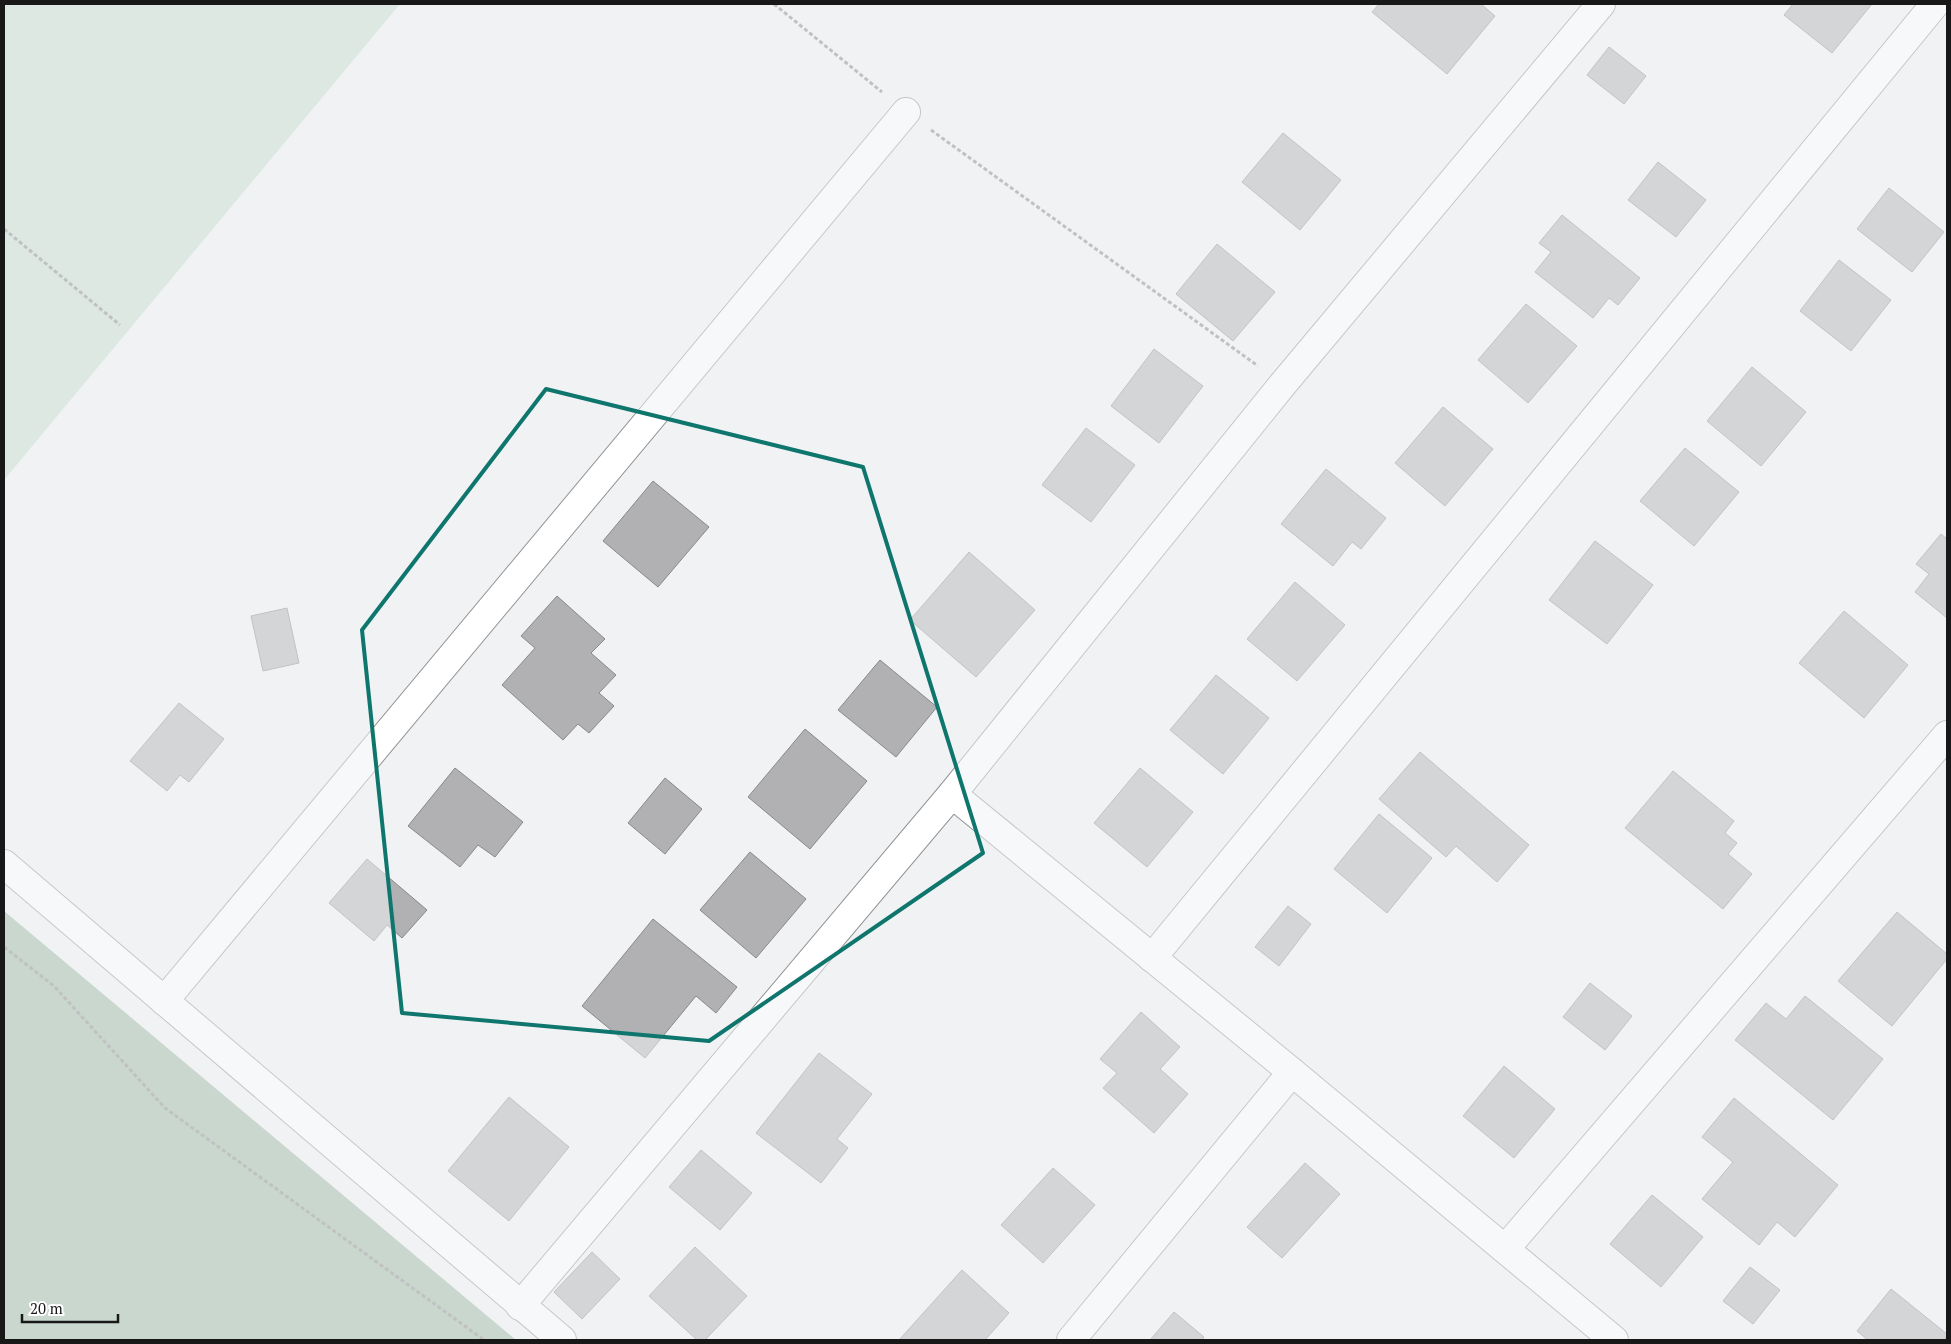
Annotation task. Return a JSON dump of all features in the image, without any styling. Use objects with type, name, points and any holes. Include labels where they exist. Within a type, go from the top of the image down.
[{"type":"street","points":[[520,1306],[952,794],[1283,384],[1601,4]]},
{"type":"street","points":[[1152,958],[1935,4]]},
{"type":"street","points":[[164,1001],[906,112]]},
{"type":"street","points":[[1505,1249],[1947,735]]},
{"type":"street","points":[[952,794],[1292,1072],[1614,1340]]},
{"type":"street","points":[[4,864],[562,1340]]},
{"type":"street","points":[[1071,1340],[1292,1072]]},
{"type":"path","points":[[774,4],[906,112],[1283,384]]},
{"type":"path","points":[[4,229],[120,325]]},
{"type":"path","points":[[4,947],[54,986],[165,1108],[484,1340]]},
{"type":"highlighted area","points":[[546,389],[863,467],[983,853],[709,1041],[402,1013],[362,630]]},
{"type":"green space","points":[[4,4],[400,4],[4,480]]},
{"type":"green space","points":[[4,911],[516,1340],[4,1340]]},
{"type":"building","points":[[1379,4],[1481,4],[1495,16],[1447,74],[1372,12]]},
{"type":"building","points":[[1793,4],[1872,4],[1832,53],[1784,15]]},
{"type":"building","points":[[1609,47],[1646,76],[1624,104],[1587,75]]},
{"type":"building","points":[[1283,133],[1341,180],[1300,230],[1242,182]]},
{"type":"building","points":[[1658,162],[1706,200],[1676,237],[1628,200]]},
{"type":"building","points":[[1889,188],[1944,232],[1912,272],[1857,229]]},
{"type":"building","points":[[1562,215],[1640,278],[1618,305],[1609,298],[1593,318],[1535,272],[1551,252],[1539,243]]},
{"type":"building","points":[[1217,244],[1275,292],[1233,341],[1176,294]]},
{"type":"building","points":[[1839,260],[1891,300],[1851,351],[1800,311]]},
{"type":"building","points":[[1526,304],[1577,346],[1528,403],[1478,360]]},
{"type":"building","points":[[1154,349],[1203,386],[1159,443],[1111,406]]},
{"type":"building","points":[[1752,367],[1806,412],[1761,466],[1707,421]]},
{"type":"building","points":[[1443,407],[1493,449],[1445,506],[1395,463]]},
{"type":"building","points":[[1086,428],[1135,465],[1091,522],[1042,485]]},
{"type":"building","points":[[1685,448],[1739,492],[1694,546],[1640,501]]},
{"type":"building","points":[[1326,469],[1386,518],[1361,549],[1352,542],[1333,566],[1281,524]]},
{"type":"building","points":[[653,481],[709,527],[658,587],[603,541]]},
{"type":"building","points":[[1941,534],[1947,539],[1947,618],[1915,592],[1929,574],[1916,564]]},
{"type":"building","points":[[1595,541],[1653,585],[1607,644],[1549,600]]},
{"type":"building","points":[[969,552],[1035,610],[976,677],[910,620]]},
{"type":"building","points":[[1295,582],[1345,625],[1297,681],[1247,639]]},
{"type":"building","points":[[557,596],[605,639],[591,653],[616,675],[599,693],[614,706],[589,733],[578,724],[563,740],[502,685],[535,648],[521,636]]},
{"type":"building","points":[[287,608],[299,663],[263,671],[251,616]]},
{"type":"building","points":[[1844,611],[1908,665],[1864,718],[1799,663]]},
{"type":"building","points":[[880,660],[937,707],[896,757],[838,710]]},
{"type":"building","points":[[1216,675],[1269,718],[1223,774],[1170,730]]},
{"type":"building","points":[[179,703],[224,739],[189,782],[180,775],[167,791],[130,761]]},
{"type":"building","points":[[805,729],[867,781],[810,849],[748,797]]},
{"type":"building","points":[[1420,752],[1529,845],[1497,882],[1456,846],[1446,857],[1379,799]]},
{"type":"building","points":[[455,768],[523,822],[495,857],[478,845],[460,867],[408,826]]},
{"type":"building","points":[[1140,768],[1193,812],[1147,867],[1094,823]]},
{"type":"building","points":[[1673,771],[1734,821],[1725,833],[1737,843],[1728,854],[1752,874],[1723,909],[1625,828]]},
{"type":"building","points":[[665,778],[702,809],[665,854],[628,823]]},
{"type":"building","points":[[1379,814],[1432,858],[1387,913],[1334,869]]},
{"type":"building","points":[[750,852],[806,899],[756,958],[700,910]]},
{"type":"building","points":[[367,859],[427,910],[402,938],[387,925],[374,941],[329,903]]},
{"type":"building","points":[[1288,906],[1311,924],[1279,966],[1255,947]]},
{"type":"building","points":[[1897,912],[1947,954],[1947,959],[1892,1026],[1838,981]]},
{"type":"building","points":[[653,919],[737,987],[716,1013],[696,996],[645,1058],[582,1006]]},
{"type":"building","points":[[1590,983],[1632,1016],[1605,1050],[1563,1017]]},
{"type":"building","points":[[1805,996],[1883,1059],[1833,1120],[1735,1040],[1766,1003],[1786,1019]]},
{"type":"building","points":[[1141,1012],[1180,1047],[1160,1069],[1188,1094],[1154,1133],[1103,1088],[1117,1073],[1100,1059]]},
{"type":"building","points":[[819,1053],[872,1094],[837,1139],[848,1148],[821,1183],[756,1133]]},
{"type":"building","points":[[1504,1066],[1555,1109],[1514,1158],[1463,1116]]},
{"type":"building","points":[[509,1097],[569,1147],[509,1221],[448,1171]]},
{"type":"building","points":[[1734,1098],[1838,1185],[1795,1237],[1777,1222],[1759,1245],[1702,1199],[1733,1162],[1702,1137]]},
{"type":"building","points":[[701,1150],[752,1193],[720,1230],[669,1187]]},
{"type":"building","points":[[1305,1163],[1340,1194],[1282,1258],[1247,1227]]},
{"type":"building","points":[[1053,1168],[1095,1205],[1043,1263],[1001,1225]]},
{"type":"building","points":[[1652,1195],[1703,1237],[1661,1287],[1610,1244]]},
{"type":"building","points":[[695,1247],[747,1296],[705,1340],[697,1340],[649,1296]]},
{"type":"building","points":[[592,1252],[620,1279],[582,1319],[554,1292]]},
{"type":"building","points":[[1750,1267],[1780,1290],[1753,1324],[1723,1301]]},
{"type":"building","points":[[962,1270],[1009,1313],[985,1340],[899,1340]]},
{"type":"building","points":[[1891,1289],[1947,1334],[1945,1340],[1868,1340],[1857,1331]]},
{"type":"building","points":[[1174,1312],[1204,1337],[1202,1340],[1150,1340]]}]
